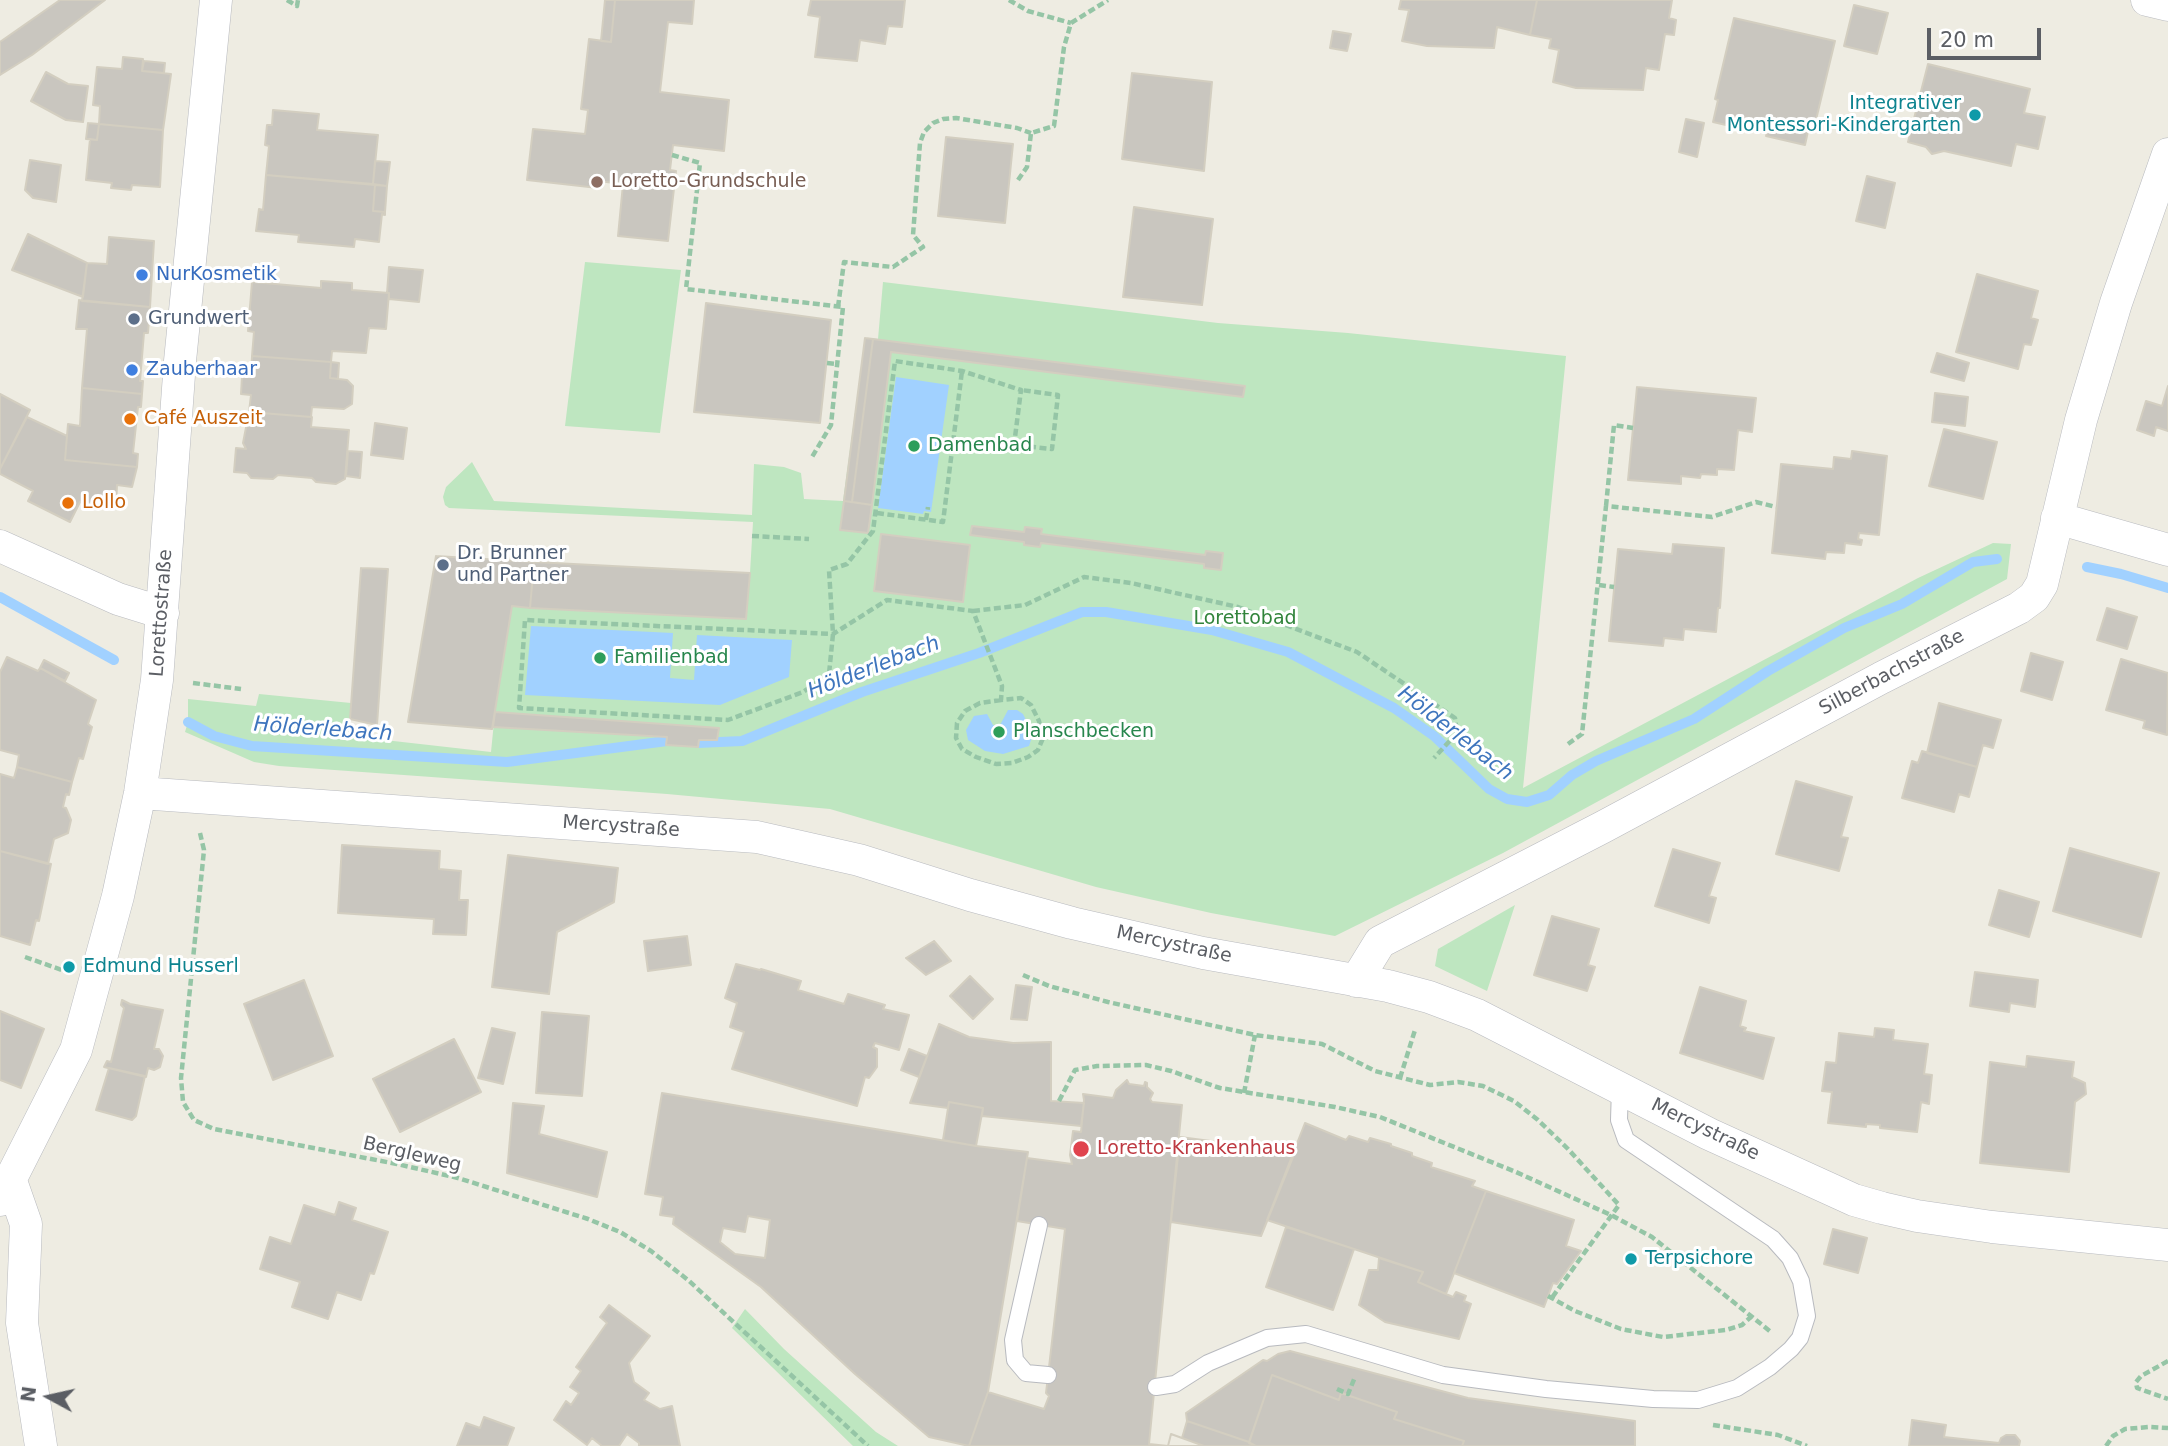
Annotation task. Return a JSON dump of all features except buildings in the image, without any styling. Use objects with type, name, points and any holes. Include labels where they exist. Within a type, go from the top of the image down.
[{"type":"street","name":"Lorettostraße","points":[[5,1190],[76,1051],[118,896],[140,793],[157,680],[180,361],[216,0]]},
{"type":"street","points":[[2147,0],[2168,5]]},
{"type":"street","name":"Silberbachstraße","points":[[1356,981],[1380,942],[2019,608],[2034,597],[2042,584],[2081,420],[2116,303],[2168,154]]},
{"type":"street","points":[[2055,530],[2168,550]]},
{"type":"street","points":[[0,546],[118,600],[163,613]]},
{"type":"street","name":"Mercystraße","points":[[140,793],[757,837],[859,860],[970,895],[1098,929],[1203,954],[1429,997],[1477,1015],[1709,1134],[1854,1200],[1917,1216],[1992,1227],[2168,1245]]},
{"type":"street","points":[[5,1190],[26,1224],[22,1323],[41,1446]]},
{"type":"lane","points":[[1156,1387],[1175,1384],[1208,1363],[1267,1338],[1306,1334],[1441,1383],[1653,1399],[1698,1400],[1737,1388],[1770,1367],[1800,1338],[1807,1316],[1801,1281],[1790,1258],[1773,1239],[1626,1140],[1619,1120],[1620,1088]]},
{"type":"lane","points":[[1039,1225],[1013,1340],[1014,1360],[1026,1373],[1048,1374]]},
{"type":"path","points":[[287,0],[297,6],[298,0]]},
{"type":"path","points":[[1009,0],[1028,11],[1071,23]]},
{"type":"path","points":[[838,307],[844,262],[893,267],[923,247],[913,235],[923,132],[933,122],[956,118],[1017,128],[1031,133],[1054,126],[1064,47],[1071,23],[1108,0]]},
{"type":"path","points":[[1018,180],[1027,167],[1031,133]]},
{"type":"path","points":[[672,155],[700,163],[686,289],[843,307],[831,425],[812,457]]},
{"type":"path","points":[[1021,390],[1014,445],[1052,449],[1058,395],[1021,390],[962,370],[895,361],[873,531],[848,564],[830,570],[832,634],[829,674],[803,692],[728,720],[519,708],[525,620],[832,634],[887,600],[973,611],[1025,605],[1084,577],[1131,583],[1238,607],[1357,652],[1455,718],[1457,733],[1434,758]]},
{"type":"path","points":[[827,363],[837,364]]},
{"type":"path","points":[[877,513],[943,522],[962,370]]},
{"type":"path","points":[[1568,744],[1582,734],[1614,425],[1633,428]]},
{"type":"path","points":[[1606,506],[1712,517],[1756,502],[1776,507]]},
{"type":"path","points":[[926,520],[928,507]]},
{"type":"path","points":[[752,536],[809,539]]},
{"type":"path","points":[[1599,585],[1614,587]]},
{"type":"path","points":[[973,611],[1002,686],[1001,700]]},
{"type":"path","points":[[157,680],[241,689]]},
{"type":"path","points":[[1021,698],[1031,705],[1043,738],[1038,750],[1028,757],[996,764],[962,750],[956,738],[957,723],[965,711],[981,703],[1001,700],[1021,698]]},
{"type":"path","name":"Bergleweg","points":[[192,798],[204,850],[181,1078],[183,1102],[194,1120],[214,1129],[458,1178],[620,1231],[688,1280],[868,1446]]},
{"type":"path","points":[[1023,975],[1049,986],[1108,1002],[1255,1034],[1322,1044],[1375,1071],[1400,1078],[1430,1085],[1458,1082],[1483,1086],[1514,1101],[1538,1120],[1619,1205],[1549,1298],[1621,1329],[1663,1337],[1726,1330],[1742,1325],[1752,1316]]},
{"type":"path","points":[[1400,1078],[1415,1030]]},
{"type":"path","points":[[1244,1093],[1255,1034]]},
{"type":"path","points":[[1059,1101],[1075,1070],[1097,1066],[1146,1065],[1220,1088],[1380,1117],[1516,1172],[1653,1237],[1791,1349]]},
{"type":"path","points":[[2168,1361],[2141,1376],[2136,1382],[2137,1388],[2168,1399]]},
{"type":"path","points":[[1337,1389],[1348,1394],[1353,1381]]},
{"type":"path","points":[[1719,1426],[1779,1435],[1807,1446]]},
{"type":"path","points":[[2106,1446],[2113,1436],[2125,1429],[2168,1428]]},
{"type":"green space","points":[[585,262],[681,270],[660,433],[565,426]]},
{"type":"green space","name":"Lorettobad","points":[[883,282],[1218,323],[1348,333],[1566,356],[1523,788],[1918,578],[1993,543],[2011,544],[2007,579],[1503,853],[1335,936],[1211,913],[1096,887],[830,809],[667,794],[279,766],[254,762],[185,732],[188,699],[256,706],[259,694],[351,703],[349,736],[491,752],[512,606],[530,608],[534,562],[750,573],[753,522],[449,508],[443,497],[446,487],[472,462],[494,501],[752,515],[754,464],[784,467],[801,473],[804,499],[843,501],[865,338],[878,339]]},
{"type":"green space","points":[[1515,905],[1487,991],[1435,966],[1438,949]]},
{"type":"green space","points":[[745,1309],[784,1349],[876,1432],[898,1446],[853,1446],[732,1328]]},
{"type":"water","name":"Damenbad","points":[[896,377],[949,385],[931,512],[924,511],[923,514],[878,508]]},
{"type":"water","name":"Familienbad","points":[[531,626],[673,633],[670,678],[694,680],[697,635],[792,640],[789,677],[720,705],[525,695]]},
{"type":"water","name":"Planschbecken","points":[[1008,710],[1017,710],[1023,714],[1033,734],[1029,746],[1003,754],[985,751],[968,740],[966,730],[974,716],[987,714],[993,725],[999,727]]},
{"type":"waterway","name":"Hölderlebach","points":[[698,743],[742,741],[862,692],[979,653],[1082,612],[1106,612],[1212,630],[1288,652],[1394,708],[1434,736],[1489,789],[1507,799],[1527,802],[1549,795],[1572,775],[1596,761],[1694,719],[1768,671],[1844,628],[1902,604],[1973,562],[1997,559]]},
{"type":"waterway","name":"Hölderlebach","points":[[2087,567],[2168,588]]},
{"type":"waterway","name":"Hölderlebach","points":[[0,597],[114,660]]},
{"type":"waterway","name":"Hölderlebach","points":[[188,722],[214,736],[252,746],[507,762],[667,741]]},
{"type":"place","name":"Integrativer Montessori-Kindergarten","points":[[1975,115]]},
{"type":"place","name":"Loretto-Grundschule","points":[[597,182]]},
{"type":"place","name":"NurKosmetik","points":[[142,275]]},
{"type":"place","name":"Grundwert","points":[[134,319]]},
{"type":"place","name":"Zauberhaar","points":[[132,370]]},
{"type":"place","name":"Café Auszeit","points":[[130,419]]},
{"type":"place","name":"Damenbad","points":[[914,446]]},
{"type":"place","name":"Lollo","points":[[68,503]]},
{"type":"place","name":"Dr. Brunner und Partner","points":[[443,565]]},
{"type":"place","name":"Familienbad","points":[[600,658]]},
{"type":"place","name":"Planschbecken","points":[[999,732]]},
{"type":"place","name":"Edmund Husserl","points":[[69,967]]},
{"type":"place","name":"Loretto-Krankenhaus","points":[[1081,1149]]},
{"type":"place","name":"Terpsichore","points":[[1631,1259]]}]
